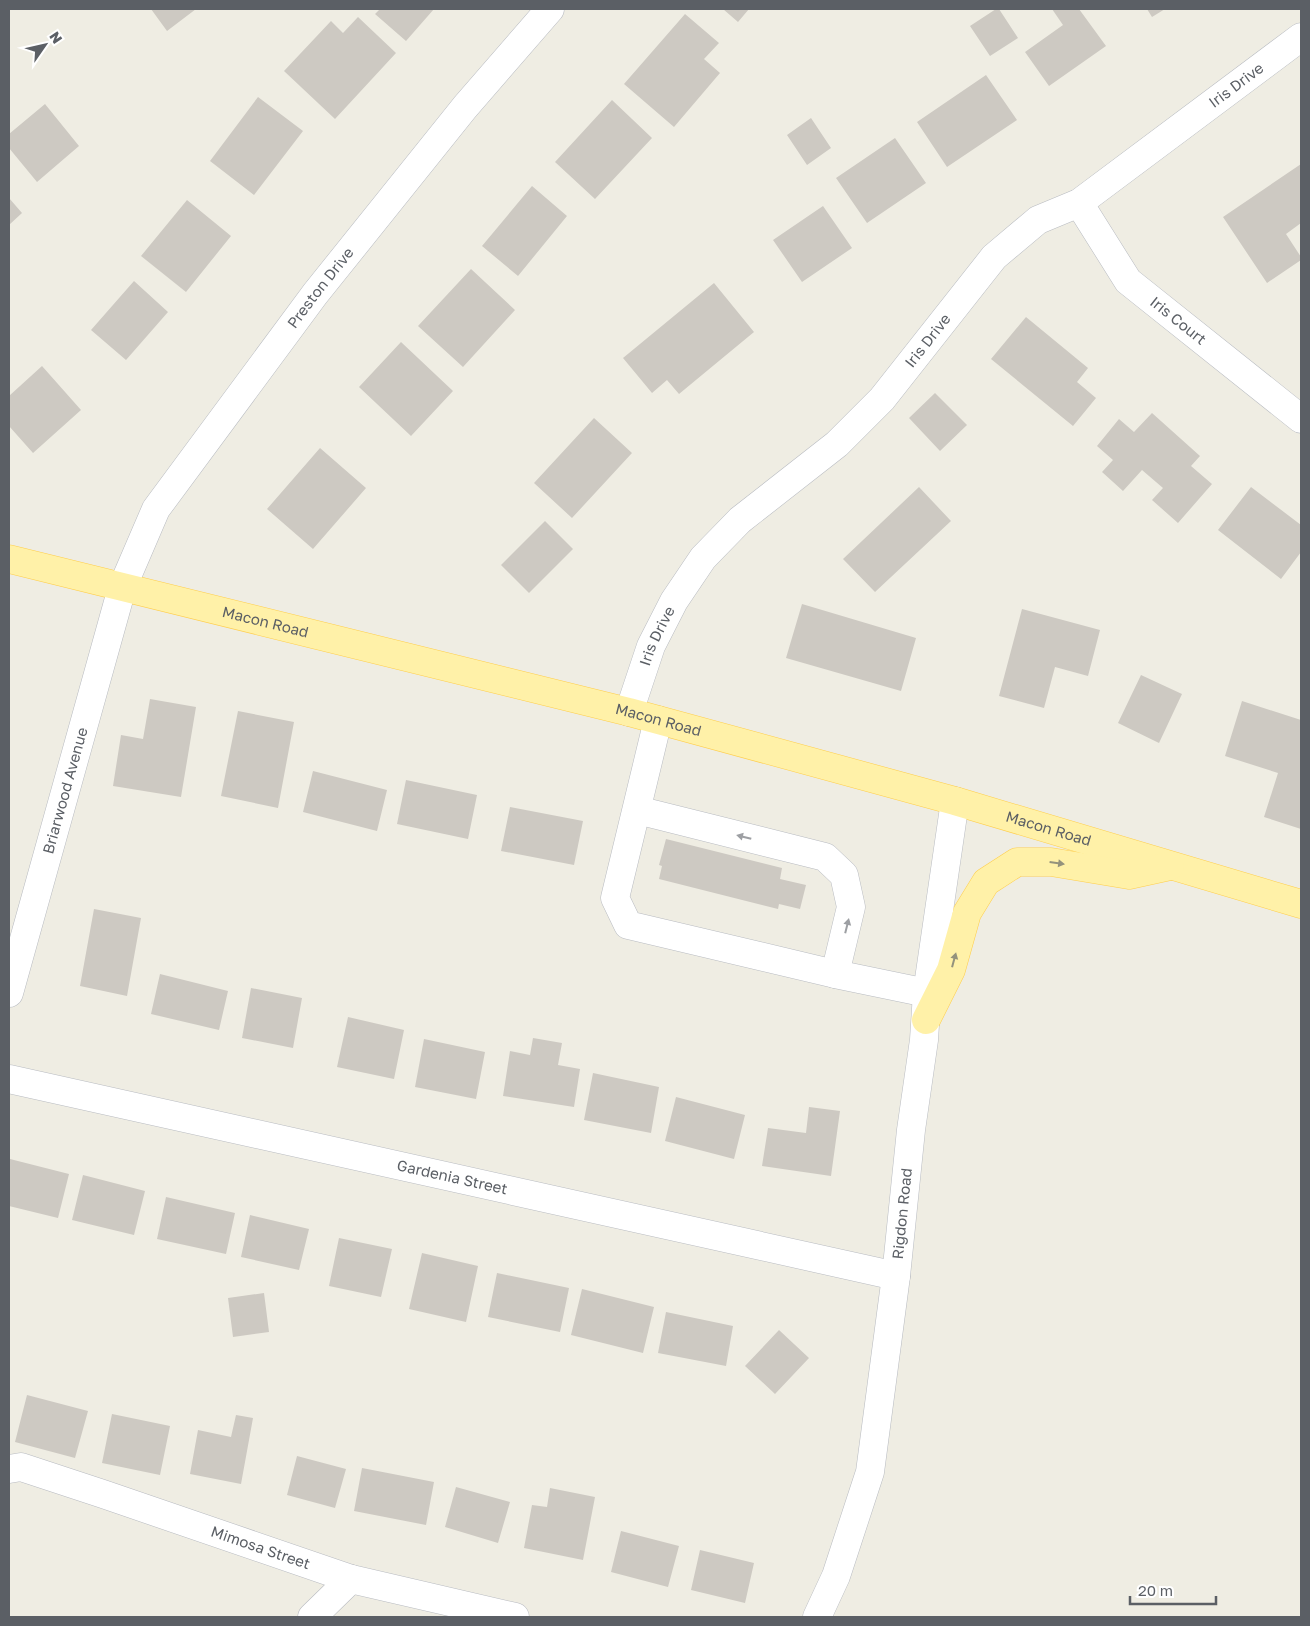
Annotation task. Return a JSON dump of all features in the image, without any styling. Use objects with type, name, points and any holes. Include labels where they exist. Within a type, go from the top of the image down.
[{"type":"main road","name":"Macon Road","points":[[9,559],[629,712],[955,801],[1301,904]]},
{"type":"main road","points":[[926,1020],[951,970],[967,913],[986,882],[1009,867],[1017,862],[1051,862],[1129,875],[1171,866]]},
{"type":"street","name":"Preston Drive","points":[[122,588],[156,509],[315,294],[465,107],[550,9]]},
{"type":"street","name":"Iris Drive","points":[[629,712],[651,646],[674,601],[703,558],[740,520],[837,444],[876,405],[994,257],[1038,220],[1079,203],[1301,37]]},
{"type":"street","name":"Iris Court","points":[[1079,203],[1128,281],[1301,419]]},
{"type":"street","name":"Briarwood Avenue","points":[[9,993],[122,588]]},
{"type":"street","points":[[658,720],[615,898],[628,925],[835,974],[927,993]]},
{"type":"street","name":"Rigdon Road","points":[[817,1617],[836,1576],[870,1472],[896,1276],[911,1130],[926,1020],[927,993],[955,801]]},
{"type":"street","points":[[637,810],[825,857],[844,875],[851,907],[835,974]]},
{"type":"street","name":"Gardenia Street","points":[[9,1079],[896,1276]]},
{"type":"street","name":"Mimosa Street","points":[[9,1469],[21,1467],[351,1579],[515,1617]]},
{"type":"street","points":[[312,1617],[351,1579]]},
{"type":"building","points":[[151,9],[196,9],[167,31]]},
{"type":"building","points":[[380,9],[434,9],[406,41],[375,14]]},
{"type":"building","points":[[723,9],[749,9],[738,22]]},
{"type":"building","points":[[996,9],[999,9],[1018,38],[990,56],[970,26]]},
{"type":"building","points":[[1052,9],[1079,9],[1106,46],[1049,86],[1025,52],[1063,25]]},
{"type":"building","points":[[1147,9],[1165,9],[1152,17]]},
{"type":"building","points":[[685,14],[719,43],[704,59],[720,73],[674,127],[624,84]]},
{"type":"building","points":[[358,17],[396,53],[335,119],[284,71],[331,21],[343,33]]},
{"type":"building","points":[[986,75],[1017,120],[947,167],[917,122]]},
{"type":"building","points":[[258,97],[303,131],[254,195],[210,161]]},
{"type":"building","points":[[612,100],[652,138],[595,199],[555,162]]},
{"type":"building","points":[[45,104],[79,146],[37,182],[9,148],[9,134]]},
{"type":"building","points":[[811,118],[831,148],[807,165],[787,135]]},
{"type":"building","points":[[895,138],[926,183],[867,223],[836,178]]},
{"type":"building","points":[[1301,164],[1301,223],[1286,234],[1301,260],[1267,283],[1223,217]]},
{"type":"building","points":[[532,186],[567,216],[518,276],[482,246]]},
{"type":"building","points":[[9,198],[22,213],[9,225]]},
{"type":"building","points":[[187,200],[231,236],[186,292],[141,256]]},
{"type":"building","points":[[823,206],[852,248],[802,282],[773,240]]},
{"type":"building","points":[[471,269],[515,310],[463,367],[418,326]]},
{"type":"building","points":[[134,281],[168,312],[126,360],[91,330]]},
{"type":"building","points":[[714,283],[754,332],[679,394],[667,380],[652,393],[623,358]]},
{"type":"building","points":[[1026,317],[1088,368],[1077,382],[1096,398],[1073,426],[991,359]]},
{"type":"building","points":[[401,342],[453,391],[411,436],[359,387]]},
{"type":"building","points":[[42,366],[81,410],[33,453],[9,426],[9,396]]},
{"type":"building","points":[[935,393],[967,425],[940,451],[909,418]]},
{"type":"building","points":[[1152,413],[1200,456],[1191,466],[1212,484],[1178,523],[1152,500],[1163,488],[1142,470],[1123,491],[1102,472],[1113,460],[1097,446],[1119,419],[1134,432]]},
{"type":"building","points":[[594,418],[632,453],[572,518],[534,483]]},
{"type":"building","points":[[320,448],[366,488],[313,549],[267,509]]},
{"type":"building","points":[[919,487],[951,521],[875,592],[843,559]]},
{"type":"building","points":[[1251,487],[1301,525],[1301,552],[1281,579],[1218,530]]},
{"type":"building","points":[[545,521],[573,549],[529,593],[501,565]]},
{"type":"building","points":[[802,604],[916,638],[901,691],[786,658]]},
{"type":"building","points":[[1022,609],[1100,630],[1088,676],[1055,667],[1044,708],[999,696]]},
{"type":"building","points":[[1141,675],[1182,694],[1159,743],[1118,723]]},
{"type":"building","points":[[150,699],[196,707],[181,797],[113,786],[121,735],[143,739]]},
{"type":"building","points":[[1242,701],[1301,720],[1301,829],[1264,817],[1278,773],[1225,756]]},
{"type":"building","points":[[238,711],[294,722],[278,808],[221,796]]},
{"type":"building","points":[[313,771],[387,790],[377,831],[303,812]]},
{"type":"building","points":[[406,780],[477,795],[468,839],[397,824]]},
{"type":"building","points":[[510,807],[583,821],[574,865],[501,851]]},
{"type":"building","points":[[666,839],[782,868],[780,879],[806,885],[800,909],[779,904],[778,909],[659,879],[662,866],[659,865]]},
{"type":"building","points":[[94,909],[141,918],[127,996],[80,986]]},
{"type":"building","points":[[160,974],[228,991],[219,1030],[151,1014]]},
{"type":"building","points":[[251,988],[302,998],[293,1048],[242,1038]]},
{"type":"building","points":[[348,1017],[404,1030],[394,1079],[337,1067]]},
{"type":"building","points":[[533,1038],[562,1043],[558,1065],[580,1069],[574,1107],[503,1096],[510,1051],[530,1055]]},
{"type":"building","points":[[424,1039],[485,1052],[476,1099],[415,1087]]},
{"type":"building","points":[[593,1073],[659,1087],[651,1133],[584,1120]]},
{"type":"building","points":[[676,1097],[745,1115],[734,1159],[665,1141]]},
{"type":"building","points":[[809,1107],[840,1111],[831,1176],[762,1166],[768,1128],[806,1133]]},
{"type":"building","points":[[10,1159],[69,1174],[58,1218],[9,1206]]},
{"type":"building","points":[[83,1175],[145,1191],[134,1235],[72,1220]]},
{"type":"building","points":[[166,1197],[235,1213],[226,1254],[157,1239]]},
{"type":"building","points":[[250,1215],[309,1229],[299,1270],[241,1257]]},
{"type":"building","points":[[339,1238],[392,1249],[381,1297],[329,1286]]},
{"type":"building","points":[[422,1253],[478,1266],[466,1322],[409,1309]]},
{"type":"building","points":[[497,1273],[569,1288],[560,1332],[488,1317]]},
{"type":"building","points":[[582,1289],[654,1307],[643,1353],[571,1335]]},
{"type":"building","points":[[264,1293],[269,1332],[233,1337],[228,1298]]},
{"type":"building","points":[[666,1312],[733,1326],[726,1366],[658,1353]]},
{"type":"building","points":[[779,1330],[809,1358],[775,1394],[745,1366]]},
{"type":"building","points":[[27,1395],[88,1411],[75,1458],[15,1442]]},
{"type":"building","points":[[112,1414],[170,1426],[160,1475],[102,1463]]},
{"type":"building","points":[[236,1415],[253,1418],[241,1484],[190,1474],[198,1430],[231,1437]]},
{"type":"building","points":[[297,1456],[346,1469],[335,1508],[287,1495]]},
{"type":"building","points":[[362,1468],[434,1482],[426,1525],[354,1511]]},
{"type":"building","points":[[456,1487],[510,1502],[498,1543],[445,1527]]},
{"type":"building","points":[[550,1488],[595,1497],[583,1560],[524,1548],[532,1505],[547,1507]]},
{"type":"building","points":[[621,1531],[679,1546],[668,1587],[611,1572]]},
{"type":"building","points":[[700,1550],[754,1563],[745,1603],[691,1590]]}]
